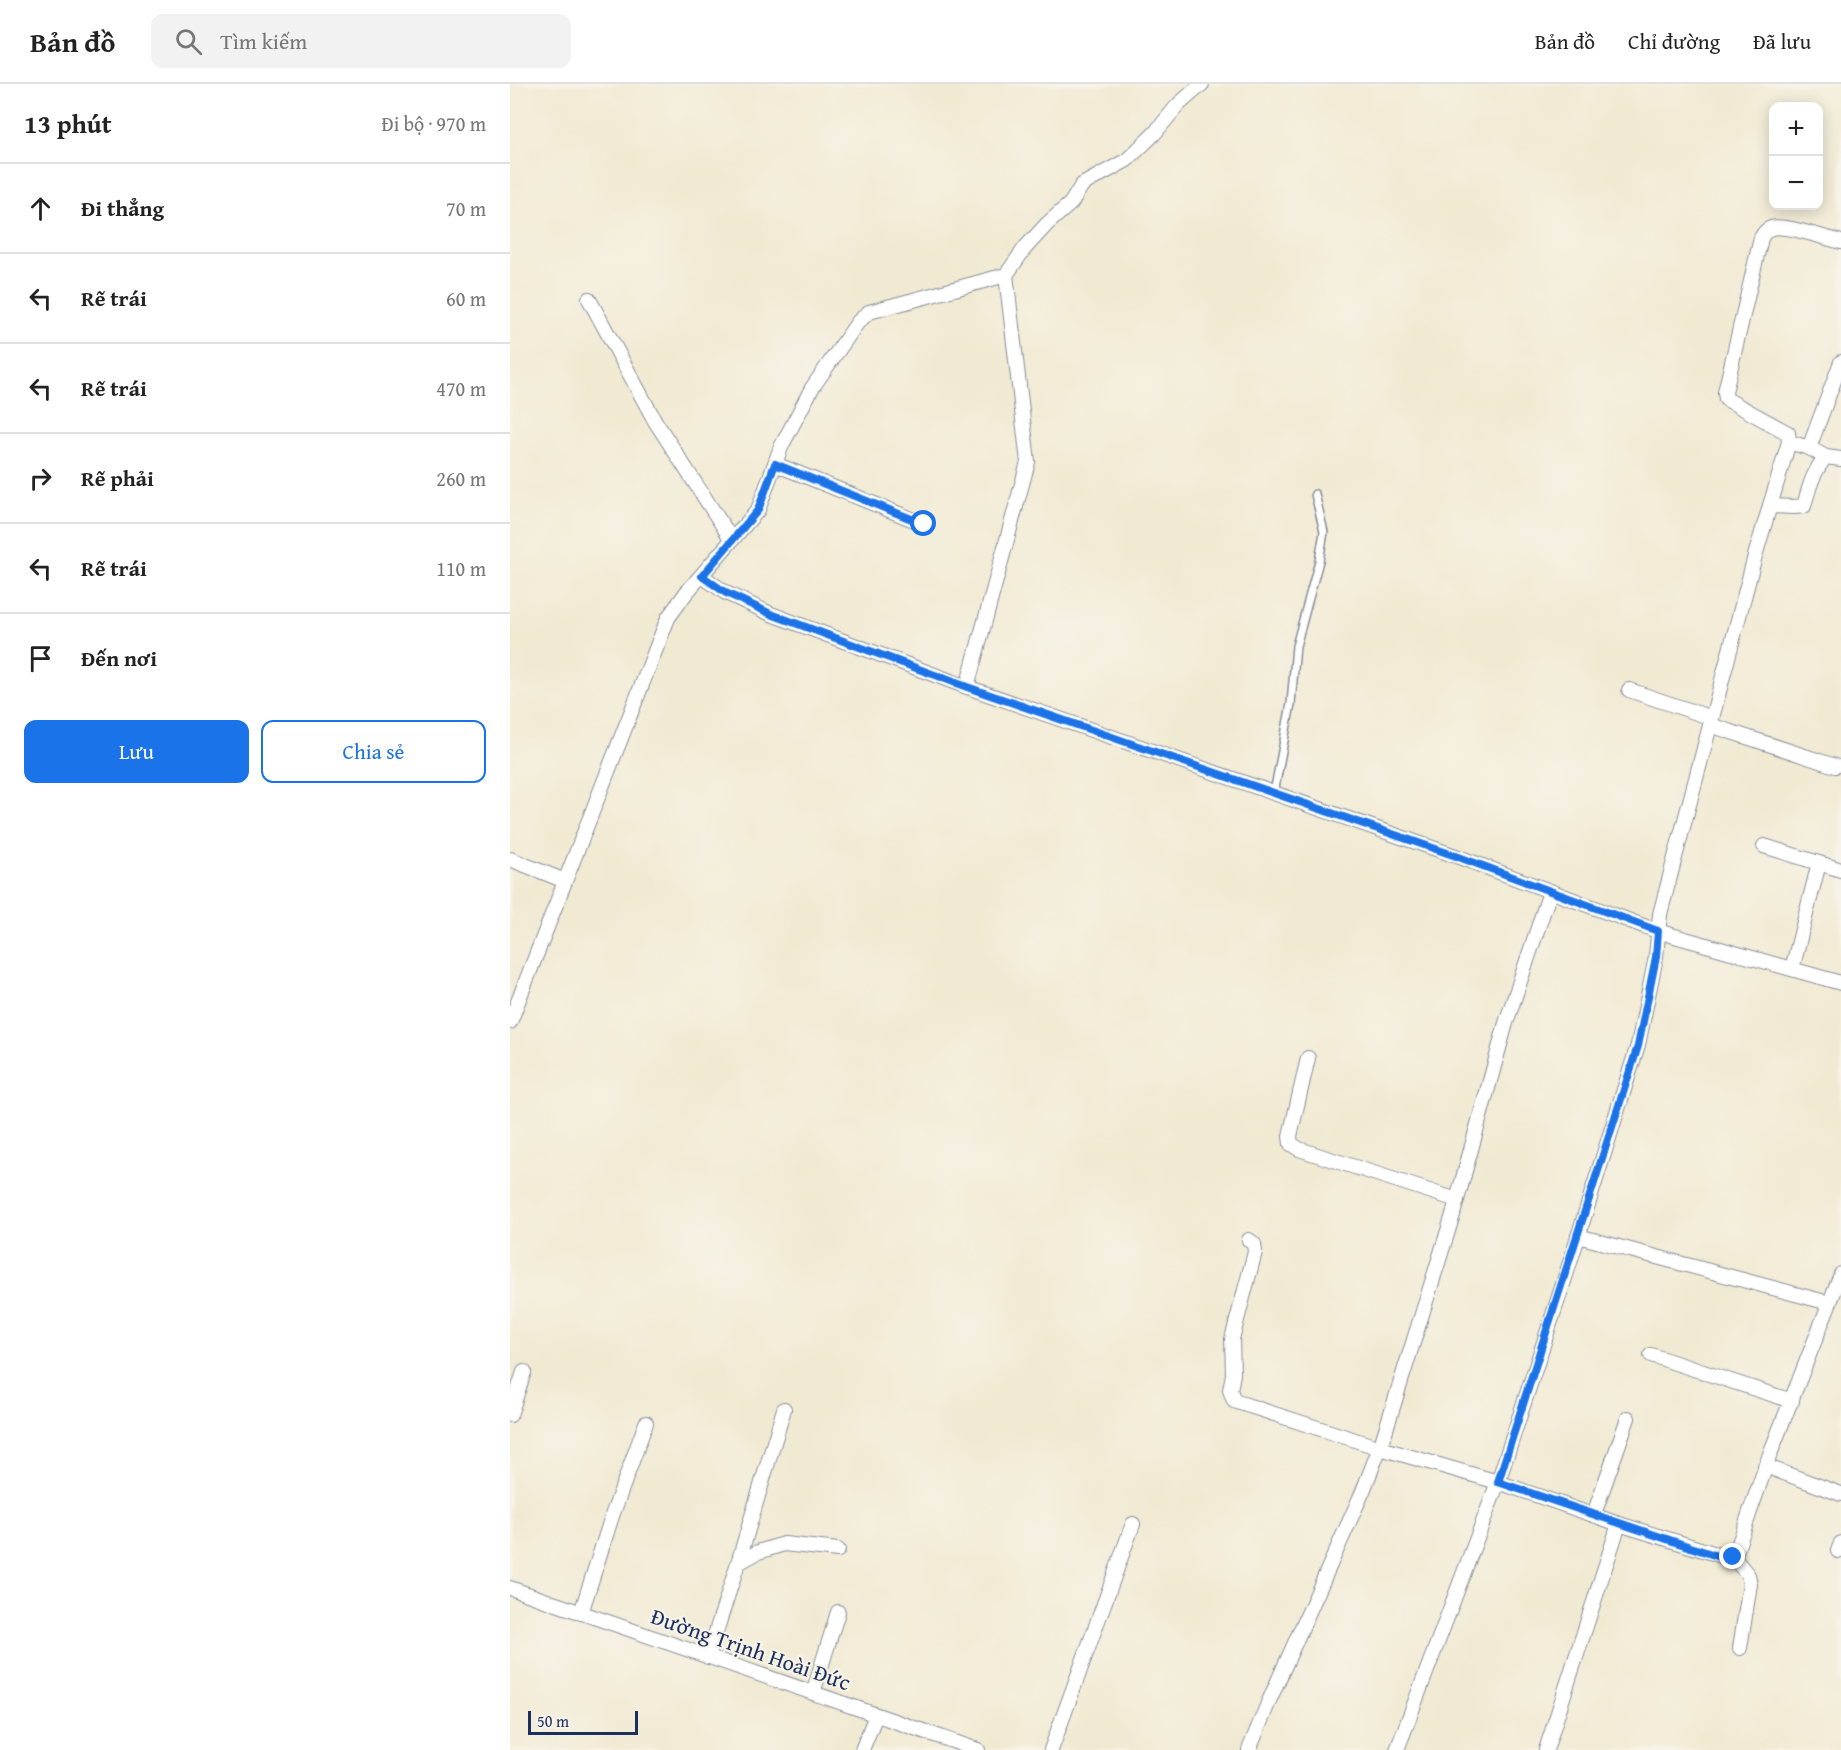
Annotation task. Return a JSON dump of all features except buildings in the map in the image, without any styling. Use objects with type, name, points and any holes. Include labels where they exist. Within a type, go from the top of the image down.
[{"type":"street","points":[[510,1022],[668,618],[758,510],[781,447],[812,388],[863,317],[870,312],[1006,275],[1025,248],[1071,203],[1082,185],[1127,160],[1154,134],[1178,105],[1202,84]]},
{"type":"street","points":[[1397,1750],[1498,1482],[1638,1046],[1656,957],[1658,931],[1711,721],[1789,442],[1788,433],[1726,399],[1725,392],[1761,238],[1770,228],[1784,228],[1841,242]]},
{"type":"street","points":[[967,687],[1028,462],[1006,275]]},
{"type":"street","points":[[589,299],[655,421],[732,540]]},
{"type":"street","points":[[1809,448],[1841,362]]},
{"type":"street","points":[[1789,442],[1809,448],[1826,457],[1841,459]]},
{"type":"street","points":[[1770,506],[1804,506],[1813,474],[1826,457]]},
{"type":"street","points":[[775,464],[924,524]]},
{"type":"street","points":[[702,576],[726,593],[771,614],[967,687],[1456,856],[1658,931],[1841,983]]},
{"type":"street","points":[[1629,690],[1835,766]]},
{"type":"street","points":[[1764,846],[1841,870]]},
{"type":"street","points":[[510,859],[565,881]]},
{"type":"street","points":[[1792,969],[1820,864]]},
{"type":"street","points":[[1249,1750],[1380,1448],[1457,1200],[1506,1023],[1550,892]]},
{"type":"street","points":[[1308,1058],[1290,1136],[1291,1144],[1299,1149],[1457,1200]]},
{"type":"street","points":[[1578,1236],[1829,1303]]},
{"type":"street","points":[[1249,1240],[1254,1244],[1255,1252],[1232,1339],[1233,1374],[1230,1390],[1234,1401],[1380,1448],[1498,1482],[1723,1558],[1733,1557]]},
{"type":"street","points":[[1733,1557],[1765,1466],[1841,1274]]},
{"type":"street","points":[[1651,1355],[1792,1401]]},
{"type":"street","points":[[510,1415],[524,1372]]},
{"type":"street","points":[[708,1657],[784,1409]]},
{"type":"street","points":[[1594,1514],[1628,1418]]},
{"type":"street","points":[[580,1613],[646,1423]]},
{"type":"street","points":[[1765,1466],[1841,1494]]},
{"type":"street","points":[[1051,1750],[1133,1524]]},
{"type":"street","points":[[1546,1750],[1619,1524]]},
{"type":"street","points":[[738,1563],[758,1552],[784,1544],[838,1550]]},
{"type":"street","points":[[1733,1557],[1748,1575],[1750,1584],[1740,1648]]},
{"type":"street","name":"Đường Trịnh Hoài Đức","points":[[510,1588],[973,1749]]},
{"type":"street","points":[[813,1693],[838,1612]]},
{"type":"street","points":[[862,1750],[876,1715]]},
{"type":"lane","points":[[1274,793],[1291,704],[1296,646],[1319,561],[1324,532],[1315,494]]},
{"type":"route","points":[[924,524],[775,464],[758,510],[702,576],[726,593],[771,614],[967,687],[1456,856],[1658,931],[1656,957],[1638,1046],[1498,1482],[1723,1558],[1733,1557]]}]
